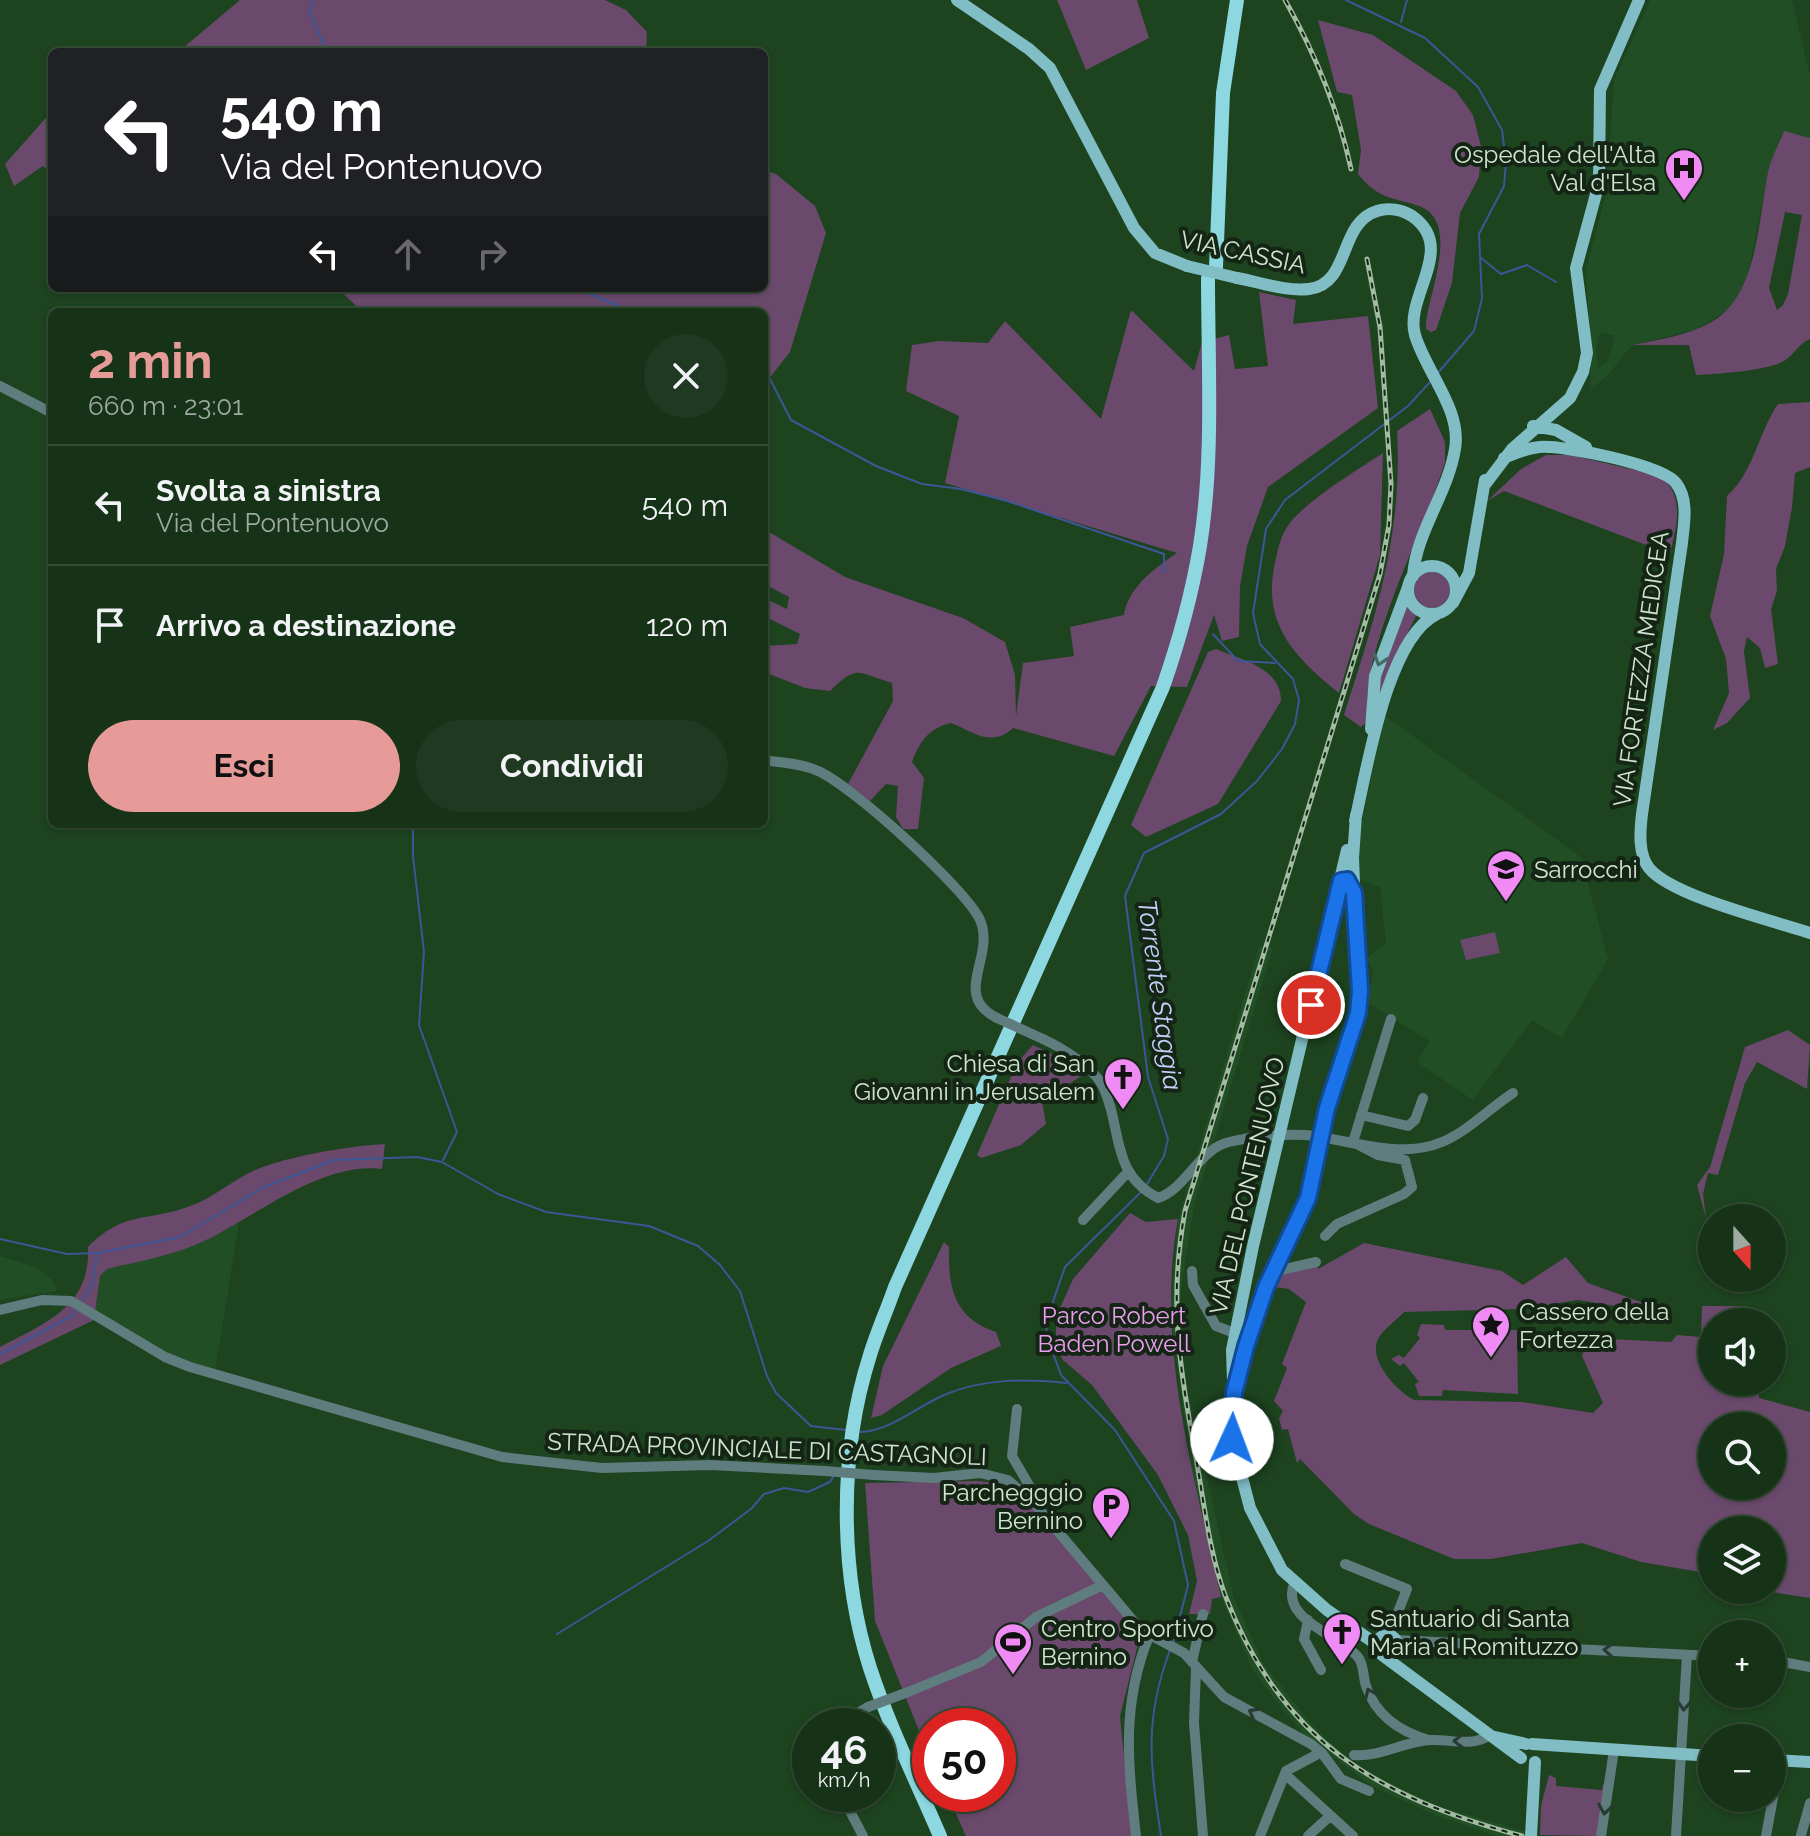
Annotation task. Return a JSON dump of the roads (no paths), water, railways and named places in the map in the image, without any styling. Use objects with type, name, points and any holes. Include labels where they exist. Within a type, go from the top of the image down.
[{"type":"highway","points":[[940,1836],[886,1715],[857,1617],[849,1550],[854,1461],[869,1356],[895,1287],[1163,687],[1192,592],[1206,488],[1215,92],[1228,0]]},
{"type":"highway","points":[[1212,272],[1223,93],[1237,0]]},
{"type":"highway","points":[[854,1461],[857,1550],[866,1617],[877,1663],[912,1747]]},
{"type":"highway","points":[[939,1812],[949,1836]]},
{"type":"main road","name":"VIA CASSIA","points":[[957,0],[1025,46],[1050,68],[1140,235],[1155,253],[1187,266],[1237,278],[1296,289],[1313,289],[1332,278],[1348,237],[1368,215],[1391,209],[1405,212],[1422,227],[1432,250],[1431,266],[1414,311],[1414,327],[1456,435],[1455,449],[1375,676],[1372,740]]},
{"type":"main road","points":[[1504,452],[1555,412],[1580,380],[1586,357],[1576,268],[1600,175],[1600,90],[1639,0]]},
{"type":"main road","points":[[1580,301],[1583,264],[1607,173],[1607,91],[1621,41]]},
{"type":"main road","points":[[1453,603],[1469,573],[1484,486],[1504,452],[1569,388],[1585,340]]},
{"type":"main road","points":[[1555,412],[1559,432]]},
{"type":"main road","points":[[1538,427],[1559,432],[1578,445],[1656,466],[1671,476]]},
{"type":"main road","points":[[1504,452],[1553,447],[1671,476]]},
{"type":"main road","name":"VIA FORTEZZA MEDICEA","points":[[1671,476],[1682,494],[1685,515],[1641,820],[1644,859],[1654,873],[1676,887],[1810,933]]},
{"type":"main road","points":[[1425,534],[1438,567],[1454,580],[1453,603]]},
{"type":"main road","points":[[1437,614],[1416,608],[1410,582],[1438,567],[1463,561],[1473,543]]},
{"type":"main road","name":"VIA CASSIA","points":[[1356,815],[1372,740],[1388,688],[1414,631],[1453,603]]},
{"type":"main road","points":[[1356,815],[1354,893],[1360,1002],[1321,1137],[1305,1207],[1238,1343],[1233,1446],[1247,1498],[1271,1551],[1294,1584],[1336,1618],[1387,1644],[1404,1674],[1488,1736],[1529,1759]]},
{"type":"main road","name":"VIA DEL PONTENUOVO","points":[[1238,1343],[1253,1246],[1356,815]]},
{"type":"main road","points":[[1341,881],[1349,881],[1354,893]]},
{"type":"main road","points":[[1488,1736],[1529,1744],[1698,1756]]},
{"type":"main road","points":[[1529,1744],[1538,1750],[1529,1759],[1531,1836]]},
{"type":"main road","points":[[1529,1759],[1569,1747]]},
{"type":"main road","points":[[1786,1761],[1810,1762]]},
{"type":"street","points":[[0,386],[48,411]]},
{"type":"street","points":[[768,761],[805,766],[832,778],[951,884],[980,921],[984,948],[973,992],[979,1006],[1062,1049],[1099,1080],[1129,1176],[1155,1197],[1172,1191],[1222,1144],[1279,1137],[1321,1137],[1396,1150],[1434,1145],[1450,1138],[1513,1093]]},
{"type":"street","points":[[1353,1142],[1391,1019]]},
{"type":"street","points":[[1361,1115],[1408,1126],[1414,1123],[1423,1098]]},
{"type":"street","points":[[1325,1236],[1337,1224],[1406,1193],[1412,1187],[1405,1160],[1378,1155],[1353,1142]]},
{"type":"street","points":[[1083,1220],[1129,1176]]},
{"type":"street","points":[[1272,1272],[1316,1262]]},
{"type":"street","name":"VIA DEL PONTENUOVO","points":[[1192,1271],[1193,1285],[1213,1322],[1238,1343]]},
{"type":"street","name":"STRADA PROVINCIALE DI CASTAGNOLI","points":[[0,1310],[42,1300],[75,1302],[154,1351],[190,1367],[502,1457],[602,1468],[710,1465],[889,1476],[993,1475],[1012,1482],[1033,1502],[1103,1585],[1153,1637],[1182,1651],[1224,1697],[1317,1750],[1341,1779],[1369,1791]]},
{"type":"street","points":[[1017,1409],[1012,1456],[1030,1487],[1033,1502]]},
{"type":"street","points":[[1345,1564],[1407,1589],[1387,1644],[1698,1655]]},
{"type":"street","points":[[1294,1584],[1294,1605],[1308,1620],[1357,1656],[1370,1695],[1384,1716],[1409,1733],[1429,1740],[1467,1742],[1488,1736]]},
{"type":"street","points":[[866,1708],[981,1662],[1036,1617],[1103,1585]]},
{"type":"street","points":[[1203,1614],[1194,1665],[1194,1733],[1203,1836]]},
{"type":"street","points":[[1308,1620],[1304,1639],[1321,1670]]},
{"type":"street","points":[[1136,1836],[1128,1722],[1132,1682],[1153,1637]]},
{"type":"street","points":[[1676,1836],[1687,1655]]},
{"type":"street","points":[[1786,1663],[1810,1667]]},
{"type":"street","points":[[1354,1755],[1379,1753],[1429,1740]]},
{"type":"street","points":[[1260,1836],[1285,1774],[1293,1764],[1316,1755],[1317,1750]]},
{"type":"street","points":[[1601,1836],[1614,1750]]},
{"type":"street","points":[[1285,1774],[1353,1836]]},
{"type":"street","points":[[1801,1835],[1810,1803]]},
{"type":"street","points":[[850,1812],[863,1836]]},
{"type":"street","points":[[1766,1836],[1769,1812]]},
{"type":"street","points":[[1308,1836],[1330,1816]]},
{"type":"waterway","points":[[313,0],[310,13],[325,48]]},
{"type":"waterway","name":"Torrente Staggia","points":[[1346,0],[1425,38],[1478,87],[1502,130],[1506,161],[1504,186],[1479,234],[1482,298],[1474,331],[1437,374]]},
{"type":"waterway","points":[[1401,22],[1407,0]]},
{"type":"waterway","points":[[1481,258],[1501,274],[1527,265],[1556,282]]},
{"type":"waterway","points":[[586,292],[624,308]]},
{"type":"waterway","points":[[768,378],[791,420],[876,466],[922,484],[961,489],[1007,501],[1164,554],[1164,572]]},
{"type":"waterway","name":"Torrente Staggia","points":[[1147,1184],[1164,1156],[1168,1139],[1148,1077],[1125,896],[1144,853],[1221,814],[1257,781],[1282,749],[1295,724],[1299,700],[1293,679],[1260,644],[1253,613],[1266,529],[1285,500],[1408,406],[1430,382]]},
{"type":"waterway","points":[[1213,634],[1238,661],[1275,663]]},
{"type":"waterway","points":[[413,828],[413,856],[424,952],[419,1025],[457,1132],[443,1160]]},
{"type":"waterway","points":[[0,1239],[67,1254],[97,1253],[180,1237],[262,1188],[334,1160],[417,1157],[442,1162],[498,1194],[546,1212],[649,1226],[698,1246],[720,1265],[740,1291],[767,1376],[776,1393],[811,1426],[846,1430]]},
{"type":"waterway","name":"Torrente Staggia","points":[[1141,1192],[1065,1267],[1048,1316],[1046,1334],[1061,1375],[1115,1430],[1174,1521],[1188,1585],[1173,1644]]},
{"type":"waterway","points":[[83,1300],[93,1282],[97,1253]]},
{"type":"waterway","points":[[0,1354],[72,1316],[77,1309]]},
{"type":"waterway","points":[[860,1432],[882,1428],[944,1395],[974,1385],[1020,1381],[1066,1383]]},
{"type":"waterway","points":[[557,1634],[708,1541],[751,1509],[764,1494],[784,1488],[808,1492],[830,1482],[833,1477]]},
{"type":"waterway","name":"Torrente Staggia","points":[[1161,1836],[1152,1764],[1153,1720],[1170,1650]]},
{"type":"railway","points":[[1285,0],[1325,82],[1351,169]]},
{"type":"railway","points":[[1367,259],[1380,327],[1391,484],[1389,525],[1380,574],[1185,1211],[1177,1276],[1178,1335],[1185,1394],[1215,1562],[1225,1595],[1248,1646],[1275,1689],[1305,1725],[1340,1756],[1379,1781],[1422,1802],[1522,1836]]},
{"type":"place","name":"Ospedale dell'Alta Val d'Elsa","points":[[1684,202]]},
{"type":"place","name":"Sarrocchi","points":[[1506,903]]},
{"type":"place","name":"Chiesa di San Giovanni in Jerusalem","points":[[1123,1111]]},
{"type":"place","name":"Cassero della Fortezza","points":[[1491,1359]]},
{"type":"place","name":"Parchegggio Bernino","points":[[1111,1540]]},
{"type":"place","name":"Santuario di Santa Maria al Romituzzo","points":[[1342,1666]]},
{"type":"place","name":"Centro Sportivo Bernino","points":[[1013,1676]]},
{"type":"park label","name":"Parco Robert Baden Powell","points":[[1114,1329]]}]
